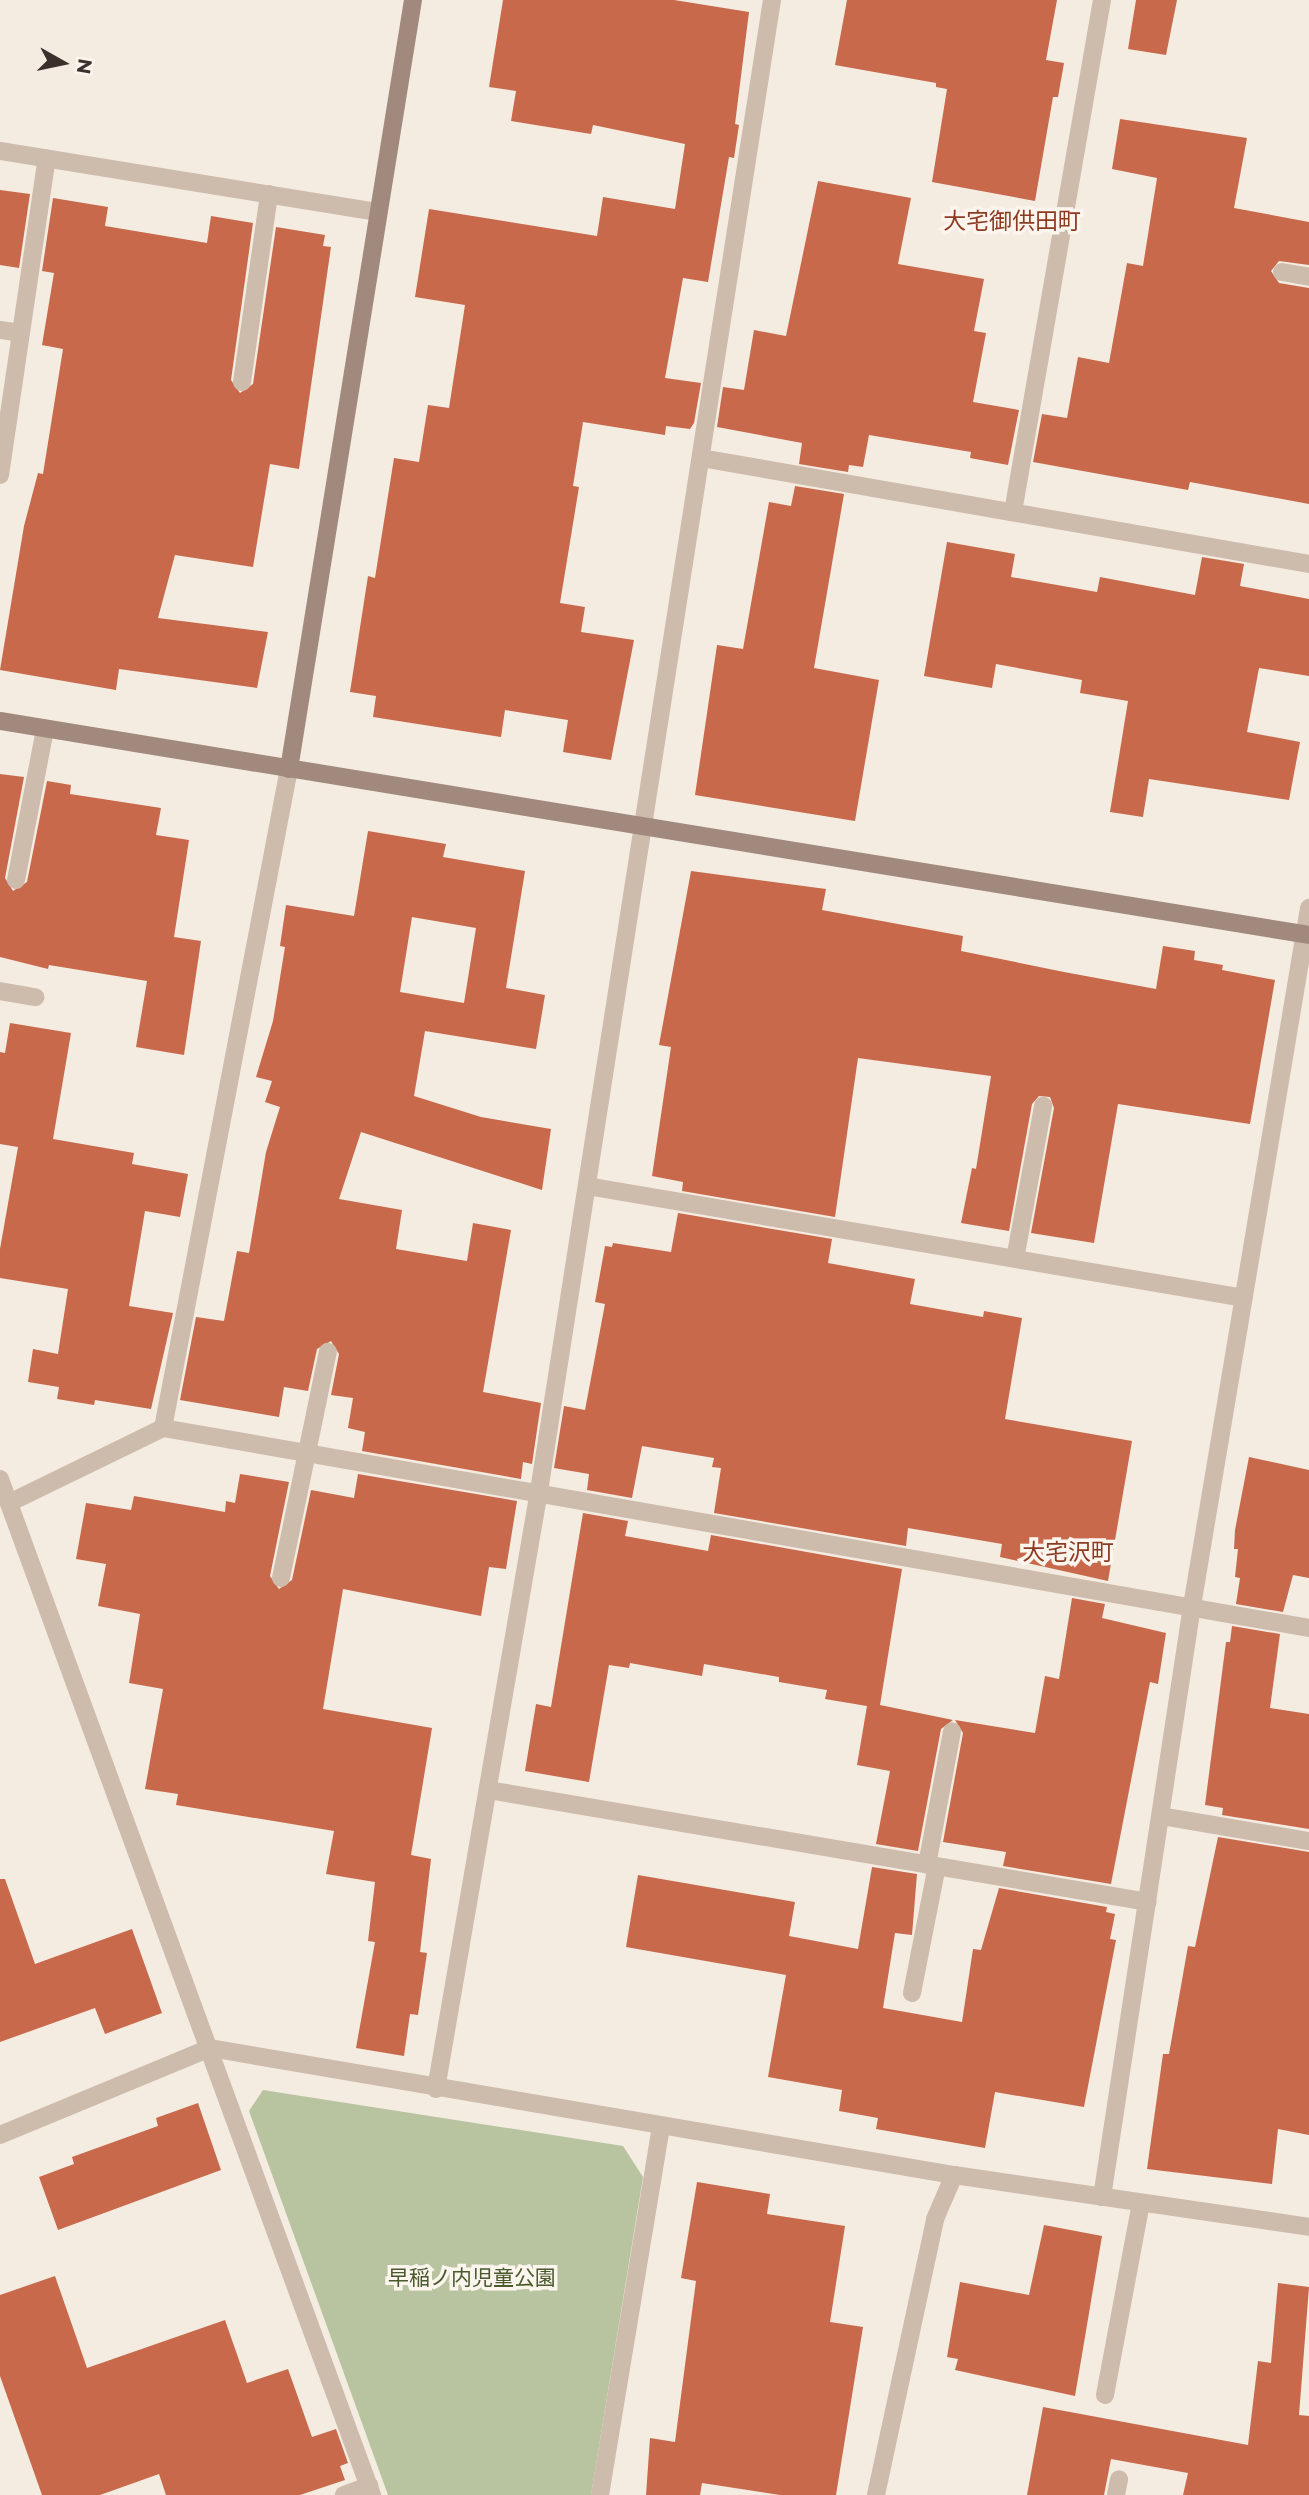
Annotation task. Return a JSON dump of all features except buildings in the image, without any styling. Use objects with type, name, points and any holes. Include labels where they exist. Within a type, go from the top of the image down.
[{"type":"street","points":[[163,1427],[289,769],[413,0]]},
{"type":"street","points":[[436,2089],[539,1491],[772,0]]},
{"type":"street","points":[[1013,512],[1102,0]]},
{"type":"street","points":[[0,150],[378,212]]},
{"type":"street","points":[[0,475],[47,158]]},
{"type":"street","points":[[242,382],[268,194]]},
{"type":"street","points":[[1282,272],[1309,277]]},
{"type":"street","points":[[0,330],[21,333]]},
{"type":"street","points":[[701,458],[1309,564]]},
{"type":"street","points":[[0,721],[643,828],[1307,934]]},
{"type":"street","points":[[16,880],[45,729]]},
{"type":"street","points":[[1102,2197],[1192,1606],[1307,934],[1309,908]]},
{"type":"street","points":[[0,991],[34,997]]},
{"type":"street","points":[[1015,1259],[1043,1106]]},
{"type":"street","points":[[587,1186],[1244,1298]]},
{"type":"street","points":[[281,1578],[328,1352]]},
{"type":"street","points":[[9,1503],[163,1427],[1309,1628]]},
{"type":"street","points":[[0,1479],[370,2491],[344,2495]]},
{"type":"street","points":[[912,1993],[952,1731]]},
{"type":"street","points":[[488,1790],[1148,1902]]},
{"type":"street","points":[[1161,1816],[1309,1841]]},
{"type":"street","points":[[0,2135],[210,2048],[436,2089],[954,2175],[1309,2227]]},
{"type":"street","points":[[600,2495],[662,2127]]},
{"type":"street","points":[[876,2495],[935,2219],[954,2175]]},
{"type":"street","points":[[1105,2395],[1141,2203]]},
{"type":"green space","name":"早稲ノ内児童公園","points":[[263,2090],[623,2146],[643,2177],[591,2495],[388,2495],[249,2111]]},
{"type":"district","name":"大宅御供田町","points":[[1012,221]]},
{"type":"district","name":"大宅沢町","points":[[1068,1552]]}]
